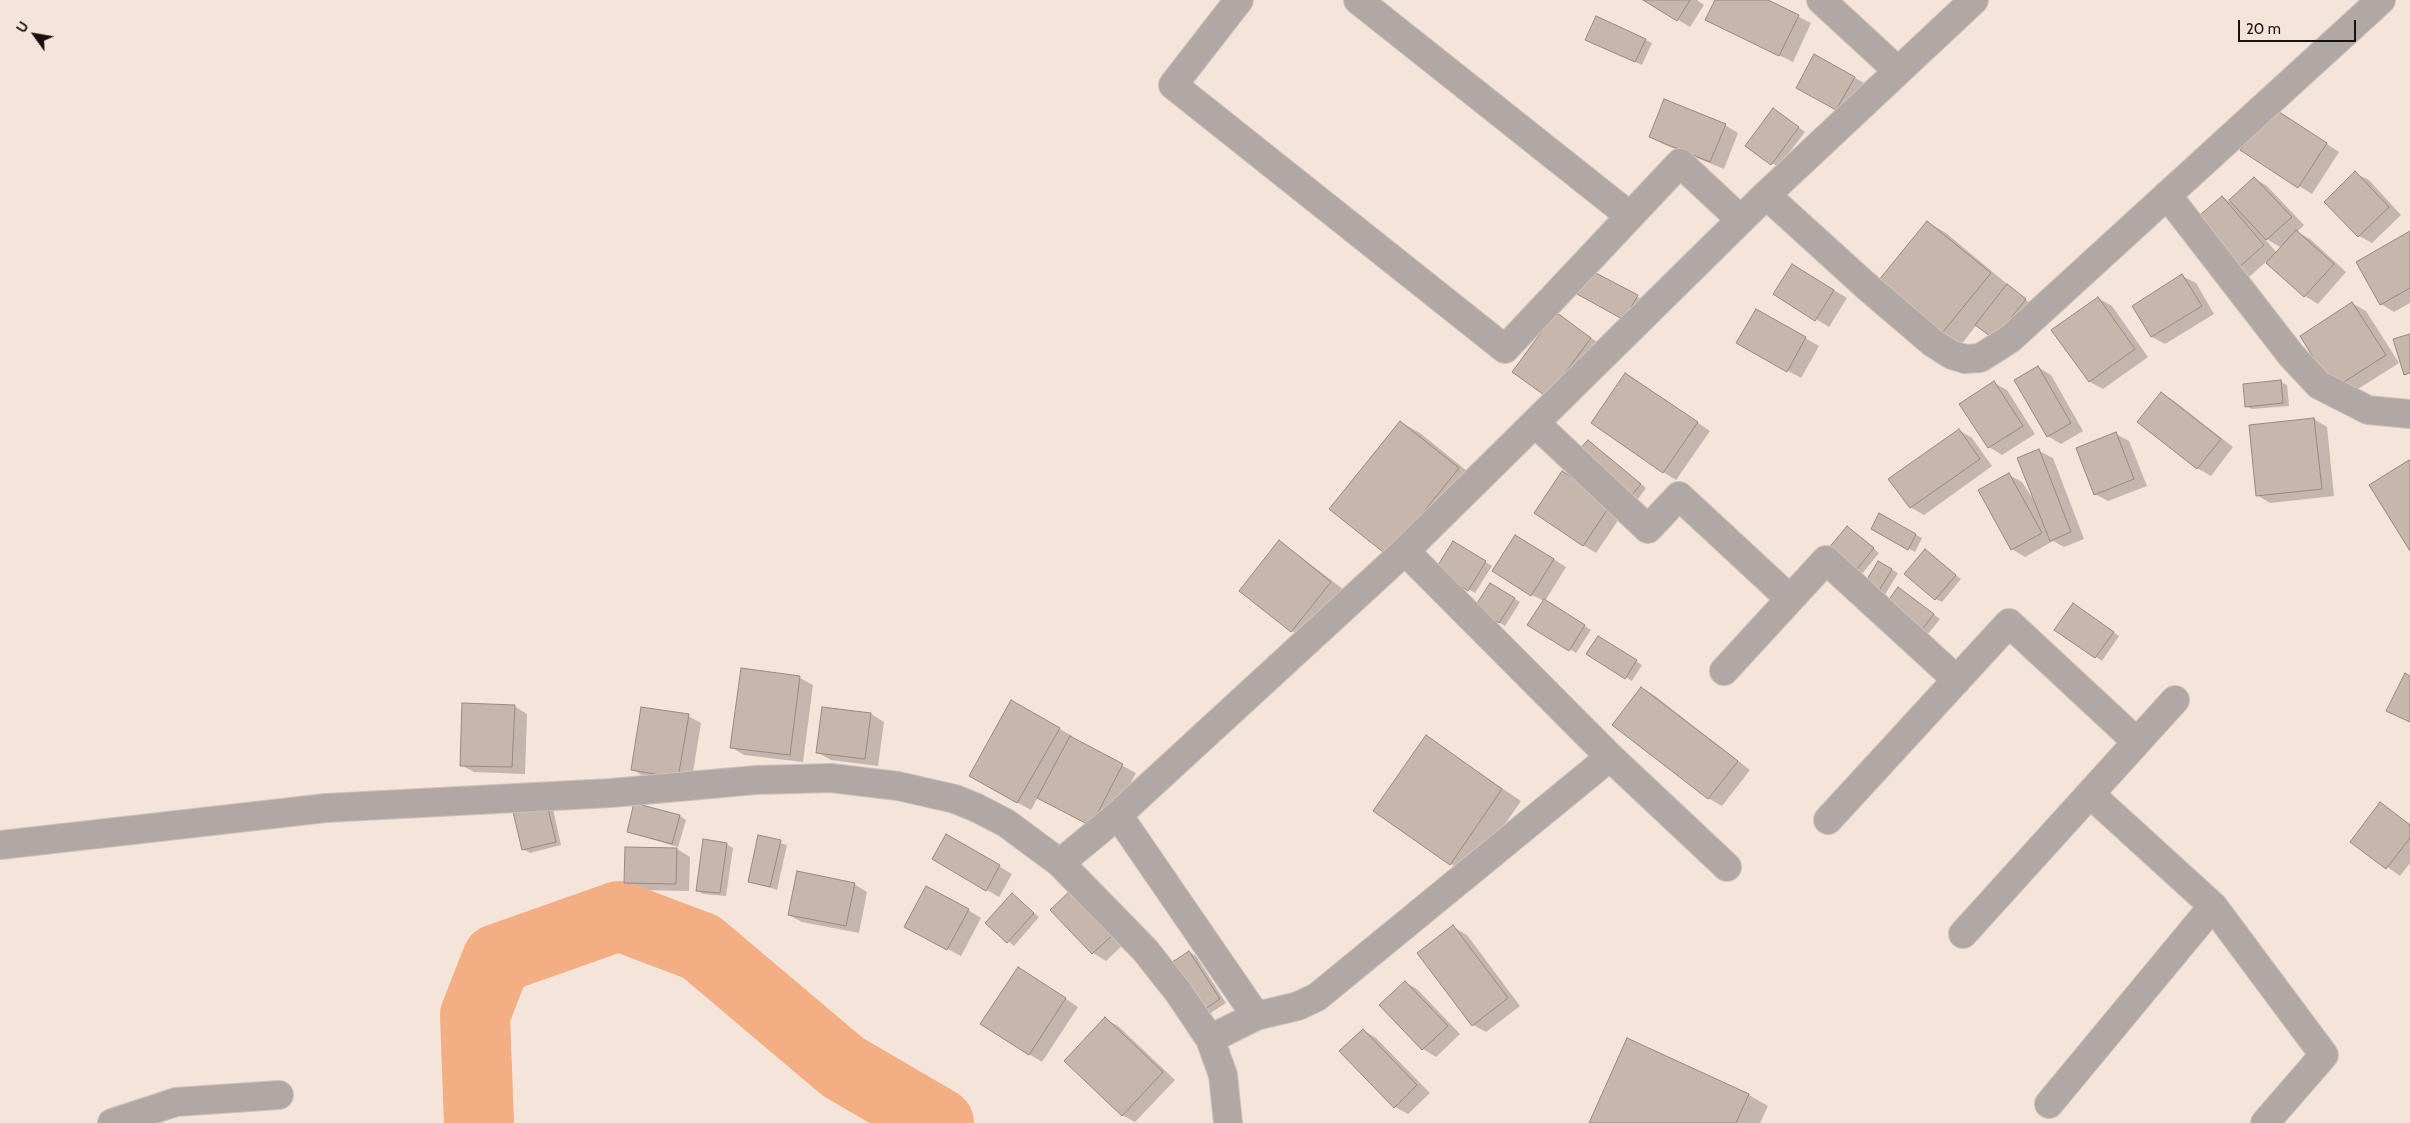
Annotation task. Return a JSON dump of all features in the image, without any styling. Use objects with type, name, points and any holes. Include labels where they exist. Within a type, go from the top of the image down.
[{"type":"street","points":[[1239,0],[1173,85],[1505,349],[1680,163],[1741,220]]},
{"type":"street","points":[[1358,0],[1630,216]]},
{"type":"street","points":[[1821,0],[1898,71]]},
{"type":"street","points":[[1068,856],[1109,822],[1405,552],[1766,195],[1974,0]]},
{"type":"street","points":[[1766,195],[1864,284],[1933,343],[1952,355],[1966,359],[1980,358],[2010,339],[2381,0]]},
{"type":"street","points":[[2167,195],[2291,355],[2318,385],[2368,410],[2410,414]]},
{"type":"street","points":[[1535,423],[1648,529],[1679,496],[1790,599]]},
{"type":"street","points":[[1405,552],[1610,757],[1727,867]]},
{"type":"street","points":[[1724,671],[1826,560],[1957,680]]},
{"type":"street","points":[[1828,820],[2009,624],[2137,742]]},
{"type":"street","points":[[1964,934],[2175,700]]},
{"type":"street","points":[[0,845],[326,808],[611,793],[756,780],[831,778],[898,786],[954,799],[1006,823],[1068,856],[1179,993],[1234,1027],[1298,1006],[1317,997],[1610,757]]},
{"type":"street","points":[[2090,794],[2213,906],[2324,1055],[2265,1123]]},
{"type":"street","points":[[1109,822],[1234,1027],[1223,1075],[1229,1122]]},
{"type":"street","points":[[2049,1104],[2213,906]]},
{"type":"street","points":[[112,1123],[176,1102],[280,1094]]},
{"type":"building","points":[[1643,0],[1690,0],[1677,21]]},
{"type":"building","points":[[1715,0],[1768,0],[1799,15],[1779,56],[1705,20]]},
{"type":"building","points":[[1596,16],[1646,39],[1635,62],[1585,40]]},
{"type":"building","points":[[1814,54],[1855,77],[1836,110],[1796,88]]},
{"type":"building","points":[[1664,99],[1726,124],[1710,162],[1649,137]]},
{"type":"building","points":[[2270,106],[2327,143],[2298,188],[2240,150]]},
{"type":"building","points":[[1773,108],[1799,127],[1771,165],[1745,146]]},
{"type":"building","points":[[2355,171],[2389,207],[2358,237],[2324,202]]},
{"type":"building","points":[[2254,177],[2292,217],[2266,240],[2229,200]]},
{"type":"building","points":[[2222,196],[2264,245],[2235,271],[2192,222]]},
{"type":"building","points":[[1927,221],[1991,273],[1938,338],[1874,286]]},
{"type":"building","points":[[2296,230],[2334,264],[2304,297],[2266,263]]},
{"type":"building","points":[[2410,231],[2410,288],[2380,305],[2356,262]]},
{"type":"building","points":[[1792,264],[1834,290],[1815,321],[1773,294]]},
{"type":"building","points":[[1590,270],[1638,295],[1624,320],[1577,294]]},
{"type":"building","points":[[2182,274],[2202,306],[2151,337],[2132,306]]},
{"type":"building","points":[[2007,284],[2026,299],[1994,339],[1975,325]]},
{"type":"building","points":[[2098,297],[2135,349],[2089,382],[2051,330]]},
{"type":"building","points":[[2352,302],[2386,355],[2333,389],[2300,336]]},
{"type":"building","points":[[1756,309],[1806,337],[1787,372],[1736,343]]},
{"type":"building","points":[[1556,312],[1591,338],[1547,397],[1512,372]]},
{"type":"building","points":[[2410,334],[2410,373],[2404,375],[2393,339]]},
{"type":"building","points":[[2038,366],[2071,423],[2047,437],[2014,380]]},
{"type":"building","points":[[1625,373],[1698,422],[1663,473],[1591,423]]},
{"type":"building","points":[[2281,380],[2283,403],[2245,407],[2243,384]]},
{"type":"building","points":[[1994,381],[2023,426],[1988,448],[1959,404]]},
{"type":"building","points":[[2161,392],[2221,439],[2197,469],[2137,422]]},
{"type":"building","points":[[2314,418],[2322,489],[2256,496],[2249,425]]},
{"type":"building","points":[[1400,421],[1459,468],[1388,556],[1329,509]]},
{"type":"building","points":[[1959,429],[1980,459],[1910,508],[1888,479]]},
{"type":"building","points":[[2116,432],[2134,479],[2094,495],[2076,448]]},
{"type":"building","points":[[1588,440],[1641,484],[1628,500],[1574,455]]},
{"type":"building","points":[[2039,449],[2071,532],[2050,541],[2017,458]]},
{"type":"building","points":[[2410,461],[2410,551],[2369,485]]},
{"type":"building","points":[[1562,471],[1611,504],[1583,546],[1534,513]]},
{"type":"building","points":[[2009,473],[2042,533],[2011,550],[1978,490]]},
{"type":"building","points":[[1879,513],[1916,534],[1908,550],[1871,529]]},
{"type":"building","points":[[1847,526],[1874,548],[1845,584],[1818,561]]},
{"type":"building","points":[[1515,535],[1554,559],[1531,596],[1492,571]]},
{"type":"building","points":[[1279,540],[1331,582],[1291,632],[1239,591]]},
{"type":"building","points":[[1453,541],[1486,561],[1468,591],[1435,570]]},
{"type":"building","points":[[1925,549],[1956,575],[1935,600],[1904,574]]},
{"type":"building","points":[[1878,561],[1892,569],[1870,606],[1856,598]]},
{"type":"building","points":[[1490,583],[1515,598],[1499,623],[1474,608]]},
{"type":"building","points":[[1898,587],[1934,614],[1917,636],[1882,609]]},
{"type":"building","points":[[1544,599],[1585,625],[1569,651],[1527,625]]},
{"type":"building","points":[[2073,603],[2114,632],[2095,658],[2054,630]]},
{"type":"building","points":[[1598,636],[1637,660],[1625,679],[1586,654]]},
{"type":"building","points":[[741,668],[800,676],[790,755],[730,748]]},
{"type":"building","points":[[2405,673],[2410,676],[2410,722],[2386,711]]},
{"type":"building","points":[[1641,687],[1738,761],[1708,799],[1612,725]]},
{"type":"building","points":[[1011,700],[1060,728],[1017,803],[969,776]]},
{"type":"building","points":[[462,703],[515,705],[512,767],[460,766]]},
{"type":"building","points":[[641,707],[689,714],[678,778],[631,770]]},
{"type":"building","points":[[822,707],[871,713],[865,759],[816,753]]},
{"type":"building","points":[[1426,735],[1502,789],[1450,865],[1373,811]]},
{"type":"building","points":[[1070,736],[1123,764],[1091,826],[1037,798]]},
{"type":"building","points":[[2380,802],[2410,825],[2410,838],[2386,869],[2350,842]]},
{"type":"building","points":[[634,803],[680,815],[672,844],[627,832]]},
{"type":"building","points":[[547,804],[556,842],[522,850],[513,812]]},
{"type":"building","points":[[946,834],[1000,865],[986,891],[932,859]]},
{"type":"building","points":[[758,835],[781,840],[770,887],[748,882]]},
{"type":"building","points":[[703,839],[727,843],[720,893],[696,891]]},
{"type":"building","points":[[625,847],[677,848],[676,884],[624,883]]},
{"type":"building","points":[[797,871],[855,883],[846,926],[788,915]]},
{"type":"building","points":[[926,886],[969,909],[947,950],[904,927]]},
{"type":"building","points":[[1074,887],[1116,932],[1092,954],[1050,910]]},
{"type":"building","points":[[1012,893],[1034,913],[1007,943],[985,923]]},
{"type":"building","points":[[1453,925],[1508,998],[1472,1026],[1417,953]]},
{"type":"building","points":[[1189,951],[1220,999],[1196,1015],[1165,967]]},
{"type":"building","points":[[1018,967],[1066,998],[1029,1055],[980,1024]]},
{"type":"building","points":[[1405,981],[1448,1026],[1422,1050],[1379,1005]]},
{"type":"building","points":[[1105,1017],[1163,1072],[1122,1116],[1064,1061]]},
{"type":"building","points":[[1363,1029],[1417,1085],[1394,1108],[1339,1051]]},
{"type":"building","points":[[1627,1038],[1749,1094],[1736,1123],[1589,1123]]},
{"type":"waterway","points":[[479,1123],[475,1015],[497,959],[619,916],[701,947],[843,1067],[939,1123]]}]
